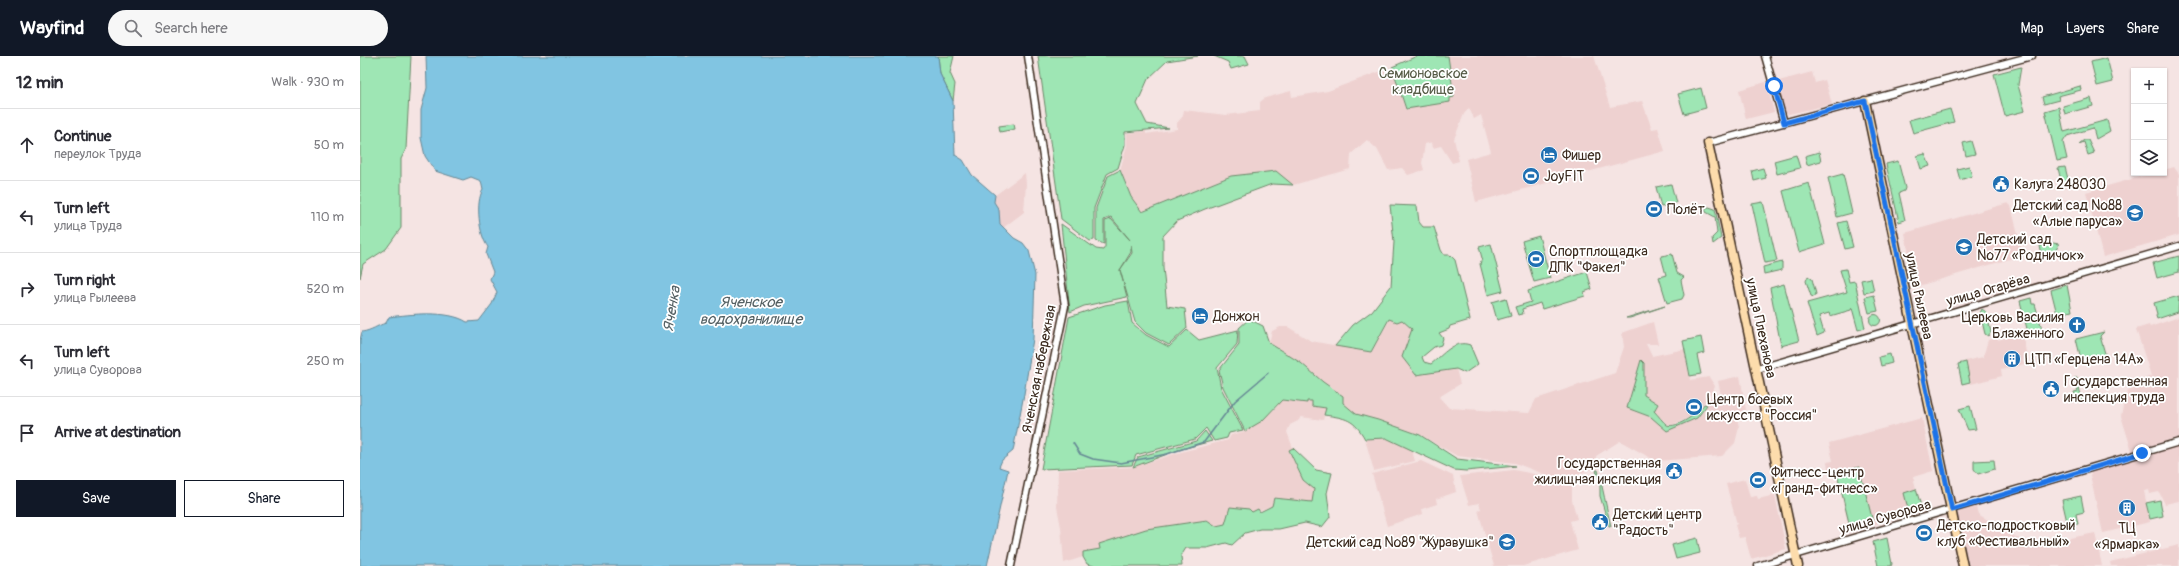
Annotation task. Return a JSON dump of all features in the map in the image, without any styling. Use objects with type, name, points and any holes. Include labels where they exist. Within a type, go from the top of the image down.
[{"type":"main road","name":"улица Рылеева","points":[[1865,101],[1964,566]]},
{"type":"main road","name":"улица Плеханова","points":[[1708,143],[1798,566]]},
{"type":"street","name":"Яченская набережная","points":[[1011,566],[1065,306],[1028,56]]},
{"type":"street","points":[[1766,56],[1784,123]]},
{"type":"street","points":[[1708,143],[2032,56]]},
{"type":"street","name":"улица Огарёва","points":[[1757,369],[2179,246]]},
{"type":"street","name":"улица Суворова","points":[[1758,566],[2179,442]]},
{"type":"shaded area","points":[[1448,56],[1594,56],[1610,107],[1642,101],[1652,129],[1658,128],[1665,151],[1476,202],[1466,159],[1491,152],[1481,115],[1474,119],[1469,108],[1464,114],[1454,139],[1459,161],[1452,163],[1441,146],[1433,148],[1432,142],[1425,144],[1422,163],[1424,170],[1408,175],[1402,168],[1388,170],[1377,149],[1367,140],[1351,154],[1350,169],[1293,185],[1276,172],[1231,176],[1142,212],[1131,197],[1120,170],[1127,145],[1127,133],[1146,131],[1146,134],[1177,129],[1177,123],[1183,116],[1184,110],[1226,115],[1260,111],[1260,102],[1265,98],[1291,91],[1292,97],[1328,91],[1392,67],[1406,109],[1454,97]]},
{"type":"shaded area","points":[[1812,72],[1815,83],[1825,80],[1832,104],[1789,114],[1786,113],[1775,82]]},
{"type":"shaded area","points":[[1766,82],[1774,112],[1746,119],[1739,90]]},
{"type":"shaded area","name":"Детский сад №88 «Алые паруса»","points":[[2174,167],[2179,174],[2179,235],[2103,257],[2086,192],[2142,176],[2167,176],[2167,169]]},
{"type":"shaded area","points":[[1025,173],[1026,184],[1024,212],[1003,228],[1000,224],[1000,215],[994,202],[994,196]]},
{"type":"shaded area","name":"Детский сад №77 «Родничок»","points":[[2008,203],[2011,206],[2023,255],[1915,287],[1905,233]]},
{"type":"shaded area","points":[[2179,317],[2179,437],[2132,451],[2121,416],[2124,402],[2128,391],[2143,385],[2144,379],[2151,376],[2136,329],[2149,325],[2150,327]]},
{"type":"shaded area","points":[[1390,319],[1402,320],[1412,329],[1416,374],[1456,369],[1460,384],[1439,397],[1449,408],[1529,413],[1536,399],[1615,373],[1624,347],[1622,333],[1653,322],[1658,344],[1646,344],[1652,356],[1685,349],[1690,380],[1709,377],[1715,386],[1696,415],[1672,425],[1667,424],[1654,411],[1658,404],[1644,395],[1644,363],[1632,410],[1651,417],[1667,431],[1697,418],[1705,409],[1713,393],[1722,400],[1718,381],[1740,376],[1746,410],[1736,413],[1739,427],[1735,443],[1722,456],[1656,461],[1620,441],[1596,456],[1595,467],[1579,474],[1572,485],[1572,500],[1577,519],[1570,521],[1578,550],[1523,566],[1494,566],[1478,510],[1481,509],[1479,503],[1469,505],[1460,476],[1514,470],[1554,478],[1515,463],[1457,456],[1420,435],[1356,414],[1343,403],[1334,389],[1323,382],[1301,363],[1269,343],[1272,331],[1280,327],[1288,327],[1311,341],[1371,352]]},
{"type":"shaded area","points":[[2021,333],[2023,334],[2027,359],[2023,360],[2024,364],[2001,370],[2002,376],[1971,384],[1965,361],[1983,357],[1988,340],[1998,337],[1998,340]]},
{"type":"shaded area","points":[[1282,400],[1306,403],[1307,400],[1312,401],[1312,406],[1326,408],[1323,420],[1301,417],[1298,421],[1290,425],[1287,432],[1293,448],[1289,451],[1303,480],[1315,489],[1312,502],[1275,498],[1272,506],[1225,524],[1216,526],[1207,520],[1099,544],[1100,549],[1083,552],[1083,557],[1064,563],[1061,527],[1057,507],[1058,470],[1133,467],[1181,452],[1228,440],[1231,435],[1245,431],[1278,406],[1277,404]]},
{"type":"shaded area","points":[[1922,418],[1933,471],[1913,477],[1922,511],[1850,531],[1836,471],[1829,473],[1827,462],[1833,461],[1829,443]]},
{"type":"shaded area","points":[[1386,438],[1411,448],[1415,461],[1374,471],[1365,439]]},
{"type":"shaded area","points":[[2179,446],[2179,501],[2165,504],[2159,492],[2150,494],[2149,490],[2144,491],[2150,522],[2103,533],[2090,475],[2092,472]]},
{"type":"shaded area","points":[[1421,461],[1453,476],[1456,492],[1436,499],[1437,504],[1422,509],[1423,514],[1387,526],[1372,474]]},
{"type":"shaded area","points":[[1745,479],[1750,497],[1757,496],[1758,499],[1775,495],[1786,549],[1751,559],[1745,537],[1739,538],[1735,525],[1737,524],[1726,484]]},
{"type":"shaded area","points":[[1976,507],[1978,514],[2024,542],[2035,545],[2095,533],[2102,566],[1969,566],[1957,515],[1960,511]]},
{"type":"shaded area","points":[[2179,545],[2179,566],[2111,566],[2110,562]]},
{"type":"green space","points":[[360,56],[411,56],[406,149],[401,159],[401,228],[386,249],[363,264],[360,278]]},
{"type":"green space","points":[[938,56],[954,56],[950,73],[955,84],[953,101],[940,74]]},
{"type":"green space","points":[[1038,56],[1198,56],[1167,61],[1148,79],[1137,104],[1147,124],[1169,128],[1125,132],[1125,145],[1118,168],[1107,174],[1094,208],[1094,240],[1090,241],[1061,219]]},
{"type":"green space","points":[[1214,56],[1245,56],[1249,64],[1231,69],[1228,62]]},
{"type":"green space","name":"Семионовское кладбище","points":[[1417,56],[1448,56],[1454,97],[1450,98],[1450,102],[1406,109],[1392,67]]},
{"type":"green space","points":[[2107,58],[2113,82],[2097,86],[2091,62]]},
{"type":"green space","points":[[2021,67],[2018,85],[2025,111],[2005,116],[1994,74]]},
{"type":"green space","points":[[2080,86],[2081,90],[2058,96],[2059,100],[2044,104],[2042,97]]},
{"type":"green space","points":[[1701,88],[1706,108],[1684,114],[1678,94]]},
{"type":"green space","points":[[2091,98],[2093,106],[2065,114],[2063,106]]},
{"type":"green space","points":[[2059,107],[2064,132],[2107,120],[2110,131],[2096,139],[2093,128],[2067,136],[2063,142],[2067,159],[2057,161],[2045,111]]},
{"type":"green space","points":[[1950,109],[1954,122],[1913,133],[1909,120]]},
{"type":"green space","points":[[1014,124],[1015,129],[1000,132],[999,126]]},
{"type":"green space","points":[[2084,140],[2088,140],[2094,153],[2088,155],[2084,142],[2079,144]]},
{"type":"green space","points":[[1971,141],[1975,154],[1966,156],[1963,143]]},
{"type":"green space","points":[[1819,152],[1821,161],[1807,165],[1805,156]]},
{"type":"green space","points":[[1925,154],[1930,166],[1921,169],[1917,156]]},
{"type":"green space","points":[[1796,155],[1800,168],[1777,174],[1774,161]]},
{"type":"green space","points":[[1898,161],[1905,188],[1904,191],[1899,193],[1905,220],[1899,222],[1886,164]]},
{"type":"green space","points":[[1969,166],[1972,176],[1960,180],[1957,169]]},
{"type":"green space","points":[[2065,167],[2069,183],[2062,185],[2058,168]]},
{"type":"green space","points":[[1763,168],[1766,178],[1754,181],[1752,171]]},
{"type":"green space","points":[[1120,170],[1131,197],[1142,212],[1231,176],[1276,171],[1293,185],[1272,184],[1205,209],[1177,221],[1163,236],[1163,268],[1167,306],[1185,309],[1187,328],[1169,345],[1146,333],[1135,322],[1120,270],[1127,297],[1084,306],[1070,312],[1061,224],[1096,249],[1103,250],[1105,247],[1105,221],[1111,219],[1130,240],[1111,217],[1104,220],[1104,244],[1096,241],[1096,208],[1108,176]],"holes":[[[1131,245],[1132,253],[1120,270],[1131,252]]]},
{"type":"green space","points":[[1843,174],[1852,213],[1837,217],[1828,178]]},
{"type":"green space","points":[[1809,183],[1825,244],[1799,252],[1783,191]]},
{"type":"green space","points":[[1671,184],[1676,203],[1661,207],[1656,187]]},
{"type":"green space","points":[[1763,202],[1777,261],[1765,263],[1752,204]]},
{"type":"green space","points":[[1390,205],[1417,206],[1419,222],[1423,227],[1434,227],[1444,255],[1450,255],[1455,260],[1470,320],[1450,326],[1449,329],[1439,333],[1443,338],[1441,345],[1434,347],[1422,357],[1424,362],[1431,364],[1444,352],[1454,346],[1459,344],[1470,345],[1478,364],[1465,373],[1456,369],[1416,375],[1402,357],[1412,329],[1402,320],[1397,322],[1389,319],[1371,352],[1335,346],[1353,325],[1372,311],[1391,286],[1394,242]]},
{"type":"green space","points":[[1709,207],[1715,209],[1721,238],[1713,244],[1712,238],[1717,233],[1715,217],[1706,212],[1705,208]]},
{"type":"green space","points":[[1846,221],[1853,247],[1845,249],[1838,223]]},
{"type":"green space","name":"Спортплощадка ДПК \"Факел\"","points":[[1539,236],[1550,278],[1534,282],[1522,241]]},
{"type":"green space","points":[[2053,243],[2059,244],[2055,252],[2042,256],[2040,246]]},
{"type":"green space","points":[[1491,244],[1503,291],[1488,295],[1480,264],[1482,258],[1479,247]]},
{"type":"green space","points":[[1672,254],[1677,273],[1684,277],[1681,280],[1684,295],[1682,299],[1667,303],[1659,277],[1666,275],[1661,256]]},
{"type":"green space","points":[[2179,256],[2179,272],[2157,278],[2153,263]]},
{"type":"green space","points":[[1782,262],[1782,270],[1764,274],[1763,267]]},
{"type":"green space","points":[[1846,269],[1849,282],[1855,281],[1865,328],[1858,330],[1852,308],[1851,310],[1830,316],[1829,313],[1819,316],[1824,333],[1817,336],[1807,303],[1847,292],[1840,270]]},
{"type":"green space","points":[[1587,272],[1592,289],[1584,292],[1585,296],[1542,309],[1540,303],[1522,309],[1523,314],[1518,315],[1515,307],[1531,302],[1528,291]]},
{"type":"green space","points":[[1808,276],[1812,279],[1816,294],[1814,297],[1811,296],[1806,281]]},
{"type":"green space","points":[[1871,278],[1874,291],[1864,293],[1861,280]]},
{"type":"green space","points":[[1784,284],[1799,341],[1781,346],[1770,288]]},
{"type":"green space","points":[[2067,285],[2072,311],[2057,314],[2051,290]]},
{"type":"green space","points":[[1874,295],[1878,311],[1869,313],[1865,297]]},
{"type":"green space","points":[[2179,296],[2178,312],[2157,319],[2154,303]]},
{"type":"green space","points":[[1506,298],[1511,316],[1497,320],[1492,302]]},
{"type":"green space","points":[[2031,298],[2032,304],[2035,304],[2042,329],[2028,333],[2020,301]]},
{"type":"green space","points":[[1128,301],[1132,323],[1146,335],[1169,347],[1187,330],[1199,340],[1238,330],[1237,344],[1217,368],[1221,388],[1243,430],[1229,433],[1227,438],[1214,441],[1206,428],[1195,439],[1136,455],[1132,465],[1041,469],[1069,317],[1105,305]]},
{"type":"green space","points":[[1665,306],[1630,318],[1626,318]]},
{"type":"green space","points":[[1982,309],[1986,312],[1991,332],[1988,336],[1985,334],[1980,313]]},
{"type":"green space","points":[[1875,314],[1879,316],[1881,320],[1879,324],[1875,326],[1871,324],[1869,320],[1871,316]]},
{"type":"green space","points":[[1249,319],[1263,326],[1269,343],[1301,363],[1323,382],[1343,396],[1343,403],[1356,414],[1420,435],[1457,459],[1516,466],[1466,471],[1454,470],[1386,438],[1365,439],[1353,423],[1338,417],[1324,415],[1326,408],[1312,406],[1312,401],[1307,401],[1307,403],[1282,400],[1262,421],[1245,431],[1223,387],[1219,370],[1239,345],[1239,328]]},
{"type":"green space","points":[[2104,332],[2100,336],[2106,357],[2082,363],[2076,339]]},
{"type":"green space","points":[[1701,337],[1704,353],[1697,355],[1701,374],[1690,376],[1683,341]]},
{"type":"green space","points":[[1890,354],[1892,363],[1881,366],[1879,357]]},
{"type":"green space","points":[[1641,360],[1644,363],[1644,395],[1658,404],[1654,411],[1664,422],[1671,426],[1676,425],[1688,419],[1704,404],[1707,405],[1697,418],[1667,431],[1651,417],[1627,408]]},
{"type":"green space","points":[[1966,362],[1970,382],[1962,384],[1958,364]]},
{"type":"green space","points":[[2074,378],[2077,378],[2082,400],[2077,401],[2074,392],[2078,391]]},
{"type":"green space","points":[[1970,406],[1976,429],[1968,430],[1959,409]]},
{"type":"green space","points":[[1205,431],[1212,441],[1178,450],[1133,467],[1138,457],[1196,441]]},
{"type":"green space","points":[[1293,448],[1316,470],[1332,473],[1327,493],[1330,517],[1322,527],[1305,523],[1279,529],[1260,529],[1245,533],[1232,545],[1226,543],[1207,548],[1186,548],[1181,556],[1182,566],[1094,566],[1087,564],[1083,557],[1083,552],[1100,549],[1099,544],[1146,529],[1207,520],[1216,526],[1225,524],[1230,507],[1249,509],[1252,512],[1258,509],[1260,512],[1272,506],[1274,498],[1312,502],[1314,489],[1303,480],[1289,450]]},
{"type":"green space","points":[[1994,460],[1995,469],[1978,474],[1974,469],[1974,461]]},
{"type":"green space","points":[[1859,467],[1873,522],[1850,527],[1837,473]]},
{"type":"green space","points":[[1596,470],[1598,470],[1611,526],[1609,526],[1600,496],[1600,485]]},
{"type":"green space","points":[[1916,489],[1921,506],[1908,509],[1904,493]]},
{"type":"green space","points":[[2081,496],[2084,512],[2076,514],[2078,524],[2068,526],[2062,500]]},
{"type":"green space","points":[[2160,500],[2163,516],[2150,519],[2146,503]]},
{"type":"green space","points":[[1697,538],[1700,553],[1676,559],[1672,545]]},
{"type":"green space","points":[[1887,538],[1892,564],[1891,566],[1878,566],[1873,542]]},
{"type":"water","name":"Яченское водохранилище","points":[[426,56],[938,56],[940,74],[953,101],[955,155],[963,160],[972,175],[995,195],[994,202],[999,210],[1000,224],[1014,238],[1023,243],[1029,251],[1035,275],[1033,339],[1024,394],[1013,451],[1002,460],[999,467],[1008,470],[987,566],[360,566],[360,340],[362,332],[386,323],[389,317],[408,315],[440,314],[459,318],[467,322],[479,321],[492,304],[497,292],[490,279],[493,272],[486,254],[488,247],[480,227],[479,202],[483,190],[481,181],[471,177],[463,180],[435,171],[425,156],[421,138],[421,110],[427,88]]},
{"type":"waterway","points":[[1073,443],[1080,454],[1093,459],[1121,463],[1167,454],[1204,442],[1235,401],[1268,373]]},
{"type":"place","name":"Фишер","points":[[1549,155]]},
{"type":"place","name":"JoyFIT","points":[[1531,176]]},
{"type":"place","name":"Калуга 248030","points":[[2001,184]]},
{"type":"place","name":"Полёт","points":[[1654,209]]},
{"type":"place","name":"Детский сад №88 «Алые паруса»","points":[[2135,213]]},
{"type":"place","name":"Детский сад №77 «Родничок»","points":[[1964,247]]},
{"type":"place","name":"Спортплощадка ДПК \"Факел\"","points":[[1536,259]]},
{"type":"place","name":"Донжон","points":[[1200,316]]},
{"type":"place","name":"Церковь Василия Блаженного","points":[[2077,325]]},
{"type":"place","name":"ЦТП «Герцена 14А»","points":[[2012,359]]},
{"type":"place","name":"Государственная инспекция труда","points":[[2051,389]]},
{"type":"place","name":"Центр боевых искусств \"Россия\"","points":[[1694,407]]},
{"type":"place","name":"Государственная жилищная инспекция","points":[[1674,471]]},
{"type":"place","name":"Фитнесс-центр «Гранд-фитнесс»","points":[[1758,480]]},
{"type":"place","name":"ТЦ «Ярмарка»","points":[[2127,508]]},
{"type":"place","name":"Детский центр \"Радость\"","points":[[1600,522]]},
{"type":"place","name":"Детско-подростковый клуб «Фестивальный»","points":[[1924,533]]},
{"type":"place","name":"Детский сад №89 \"Журавушка\"","points":[[1507,542]]},
{"type":"route","points":[[1774,86],[1784,123],[1865,101],[1952,510],[2142,453]]},
{"type":"water label","name":"Яченка","points":[[672,309]]}]
